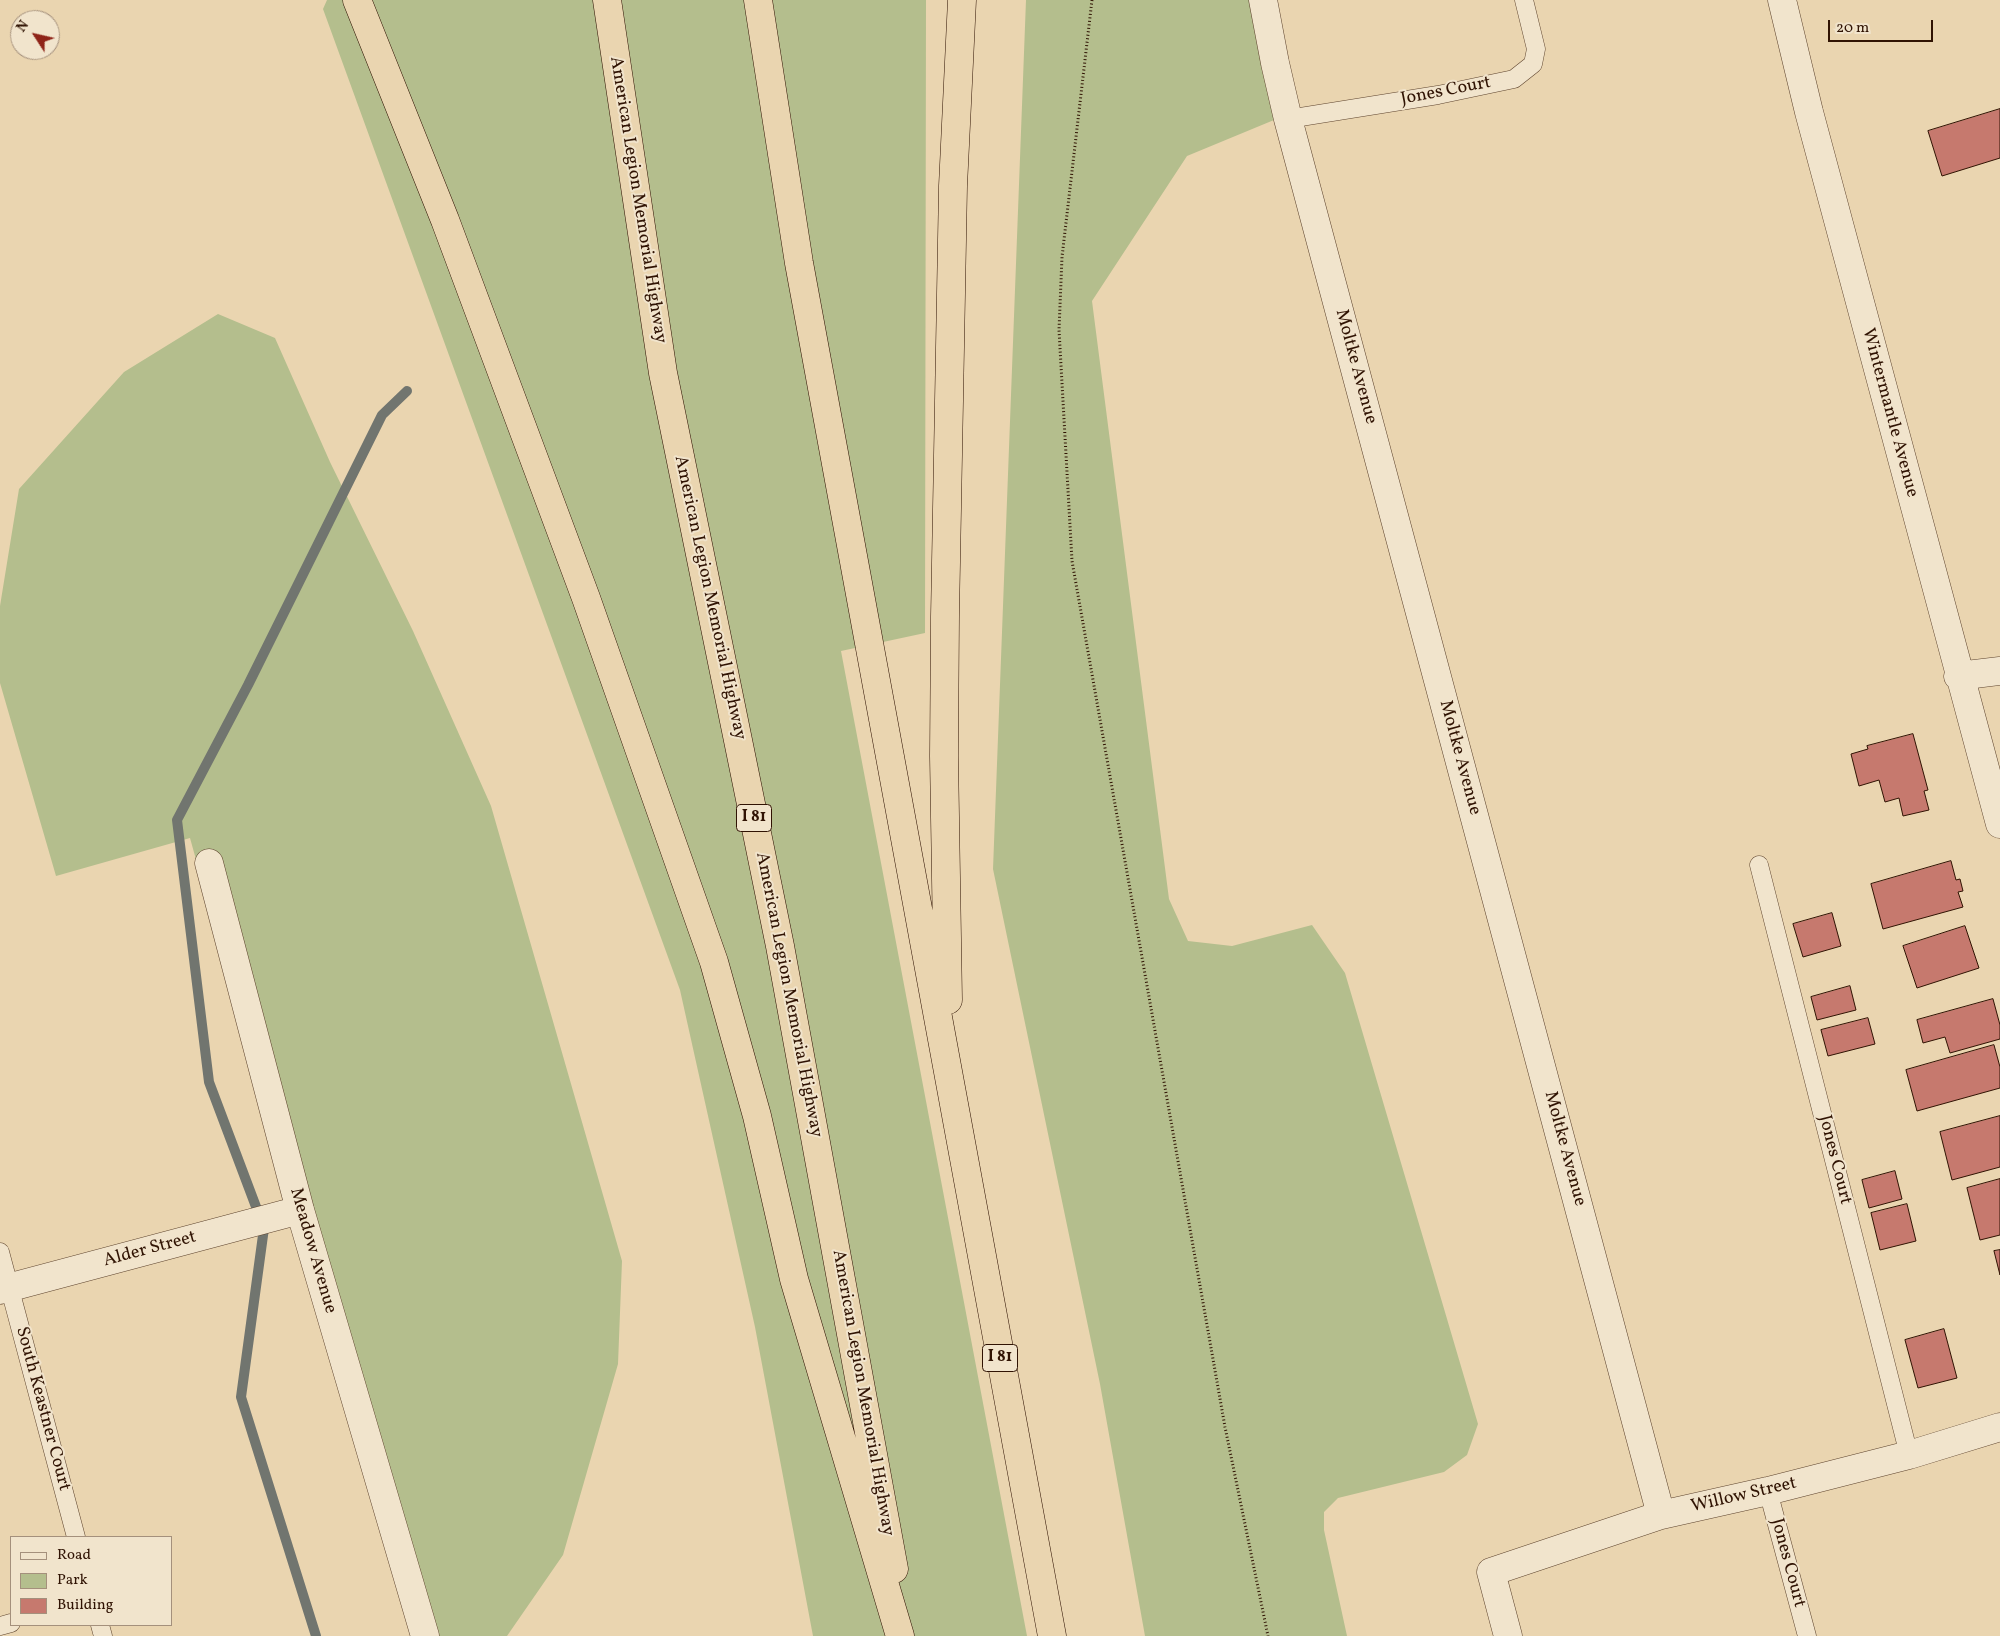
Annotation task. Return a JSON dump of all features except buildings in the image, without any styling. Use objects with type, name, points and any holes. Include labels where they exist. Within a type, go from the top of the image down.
[{"type":"highway","points":[[357,0],[445,220],[586,598],[714,962],[758,1116],[794,1279],[900,1636]]},
{"type":"highway","name":"American Legion Memorial Highway","points":[[606,0],[663,373],[780,946],[908,1636]]},
{"type":"highway","name":"I 81","points":[[758,0],[799,263],[1052,1636]]},
{"type":"highway","points":[[950,1079],[944,756],[945,616],[953,186],[962,0]]},
{"type":"street","name":"Moltke Avenue","points":[[1263,0],[1288,119],[1661,1515]]},
{"type":"street","name":"Wintermantle Avenue","points":[[1782,0],[1809,112],[1958,676],[2000,824]]},
{"type":"street","points":[[1958,676],[2000,671]]},
{"type":"street","name":"Meadow Avenue","points":[[209,863],[300,1210],[425,1636]]},
{"type":"street","name":"Alder Street","points":[[4,1289],[300,1210]]},
{"type":"street","name":"Willow Street","points":[[1508,1636],[1491,1572],[1661,1515],[1768,1491],[1909,1455],[2000,1427]]},
{"type":"lane","name":"Jones Court","points":[[1288,119],[1438,95],[1514,79],[1533,64],[1536,49],[1524,0]]},
{"type":"lane","name":"Jones Court","points":[[1759,866],[1909,1455]]},
{"type":"lane","name":"South Keastner Court","points":[[0,1252],[4,1289],[76,1536]]},
{"type":"lane","name":"Jones Court","points":[[1768,1491],[1807,1636]]},
{"type":"path","points":[[1092,0],[1062,257],[1059,330],[1072,561],[1225,1427],[1268,1636]]},
{"type":"green space","points":[[327,0],[926,0],[925,633],[841,651],[1027,1636],[813,1636],[755,1327],[680,990],[323,9]]},
{"type":"green space","points":[[1026,0],[1250,0],[1274,120],[1187,156],[1092,301],[1169,899],[1188,941],[1232,946],[1312,925],[1345,973],[1478,1424],[1467,1455],[1444,1472],[1338,1498],[1324,1512],[1324,1530],[1347,1636],[1145,1636],[1100,1384],[993,869]]},
{"type":"green space","points":[[218,314],[275,338],[330,462],[413,631],[491,806],[622,1261],[618,1364],[563,1555],[507,1636],[412,1636],[190,838],[56,876],[0,683],[0,606],[19,489],[124,372]]},
{"type":"waterway","points":[[316,1636],[241,1397],[264,1228],[209,1082],[177,820],[248,685],[382,415],[407,391]]}]
